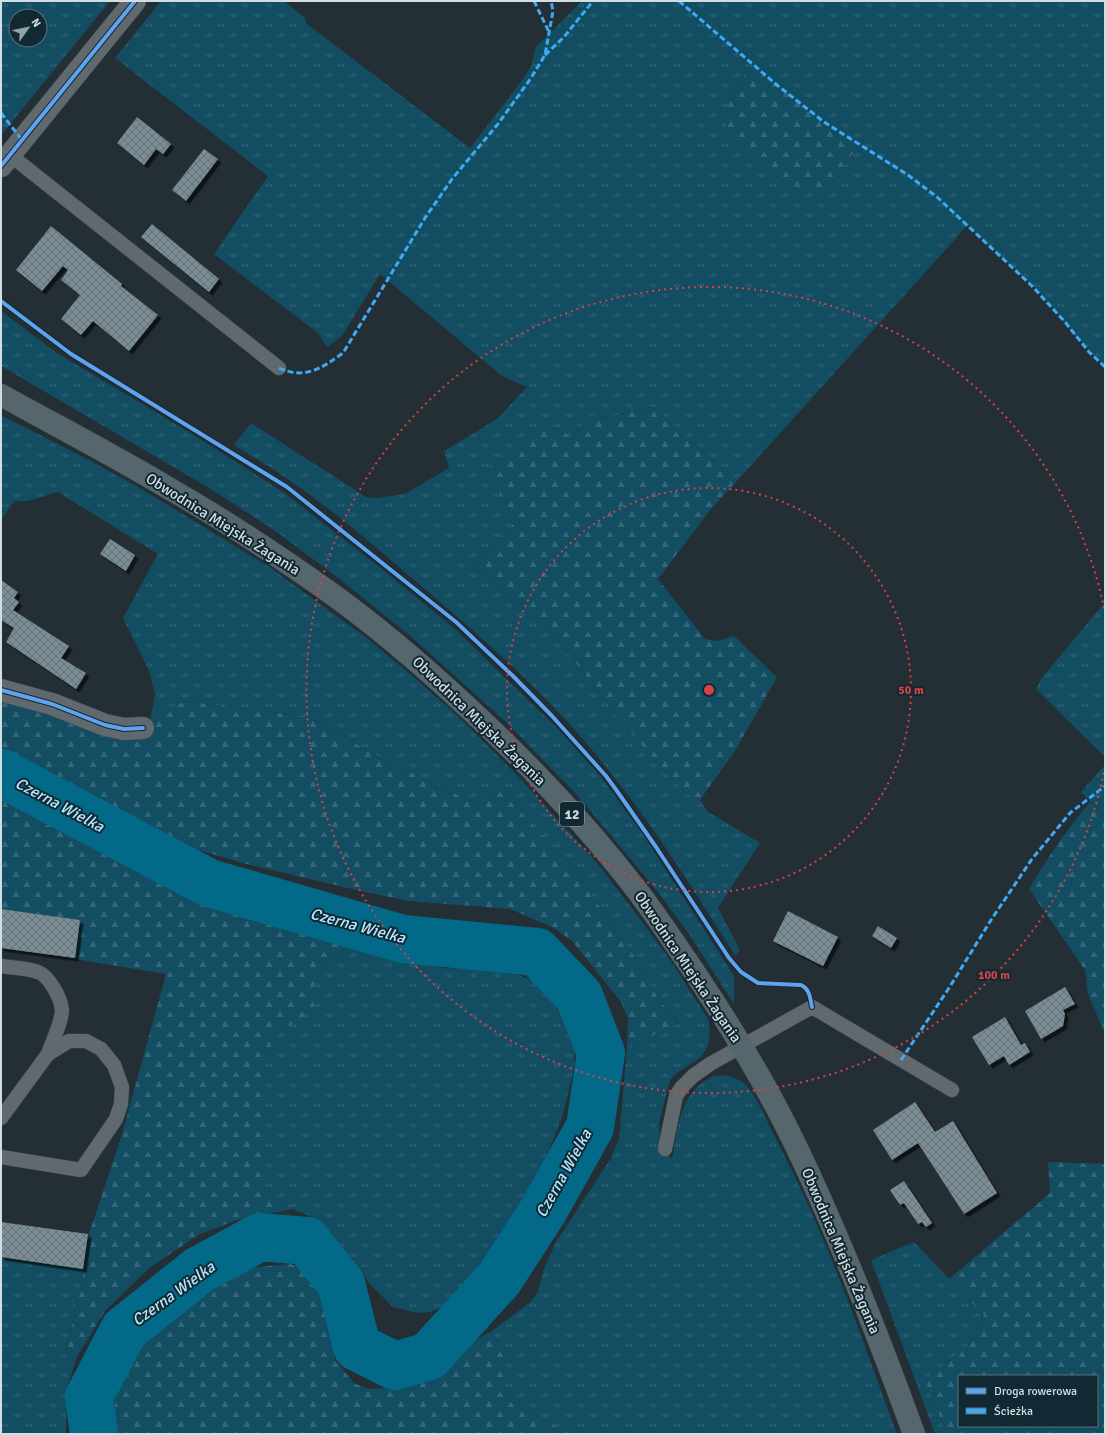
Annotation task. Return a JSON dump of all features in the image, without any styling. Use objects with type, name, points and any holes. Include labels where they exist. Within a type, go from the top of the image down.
[{"type":"main road","name":"Obwodnica Miejska Żagania","points":[[1,395],[169,488],[282,559],[334,596],[382,632],[429,671],[509,746],[586,829],[638,892],[721,1012],[742,1046],[794,1141],[840,1243],[914,1434]]},
{"type":"street","points":[[6,161],[135,1]]},
{"type":"street","points":[[1,690],[52,704],[105,725],[124,729],[143,728]]},
{"type":"lane","points":[[6,161],[279,368]]},
{"type":"lane","points":[[1,966],[39,972],[48,979],[55,988],[62,1009],[60,1020],[48,1054],[1,1118]]},
{"type":"lane","points":[[665,1149],[676,1096],[682,1087],[693,1076],[710,1064],[812,1007],[952,1090]]},
{"type":"lane","points":[[1,1157],[81,1170],[116,1119],[121,1104],[122,1087],[114,1065],[101,1049],[86,1041],[69,1041],[48,1054]]},
{"type":"green space","points":[[1,1],[110,1],[2,134]]},
{"type":"green space","points":[[161,1],[284,1],[305,18],[307,24],[470,148],[523,79],[531,66],[536,47],[582,1],[1105,1],[1105,367],[1077,338],[1036,289],[967,226],[737,481],[653,407],[601,419],[592,416],[571,436],[496,488],[515,521],[475,569],[489,578],[558,640],[621,721],[683,791],[700,800],[708,812],[760,843],[718,908],[740,950],[735,955],[683,873],[627,794],[587,744],[551,705],[513,667],[473,631],[362,536],[308,493],[234,445],[251,423],[366,497],[376,498],[405,494],[449,468],[444,451],[497,419],[527,387],[502,376],[380,274],[342,336],[327,347],[318,333],[214,254],[268,176],[115,58]],"holes":[[[751,66],[725,116],[733,90]]]},
{"type":"green space","points":[[751,66],[860,143],[827,190],[805,192],[728,140],[725,116],[733,90]]},
{"type":"green space","points":[[1,311],[57,353],[192,434],[286,494],[455,629],[558,729],[601,777],[642,833],[734,976],[734,1004],[689,934],[654,887],[577,795],[505,721],[409,635],[341,580],[274,530],[206,486],[1,366]]},
{"type":"green space","points":[[653,407],[737,481],[711,509],[658,579],[705,639],[718,641],[734,636],[777,677],[735,751],[700,800],[683,791],[646,750],[621,721],[558,640],[489,578],[475,569],[515,521],[496,488],[480,474],[546,423],[571,436],[593,415],[602,419]]},
{"type":"green space","points":[[1,415],[138,487],[268,566],[368,639],[461,719],[516,774],[598,864],[671,961],[708,1019],[710,1030],[708,1046],[701,1057],[678,1072],[670,1080],[659,1123],[660,1138],[672,1160],[679,1124],[686,1102],[701,1084],[712,1077],[727,1076],[734,1078],[741,1081],[751,1091],[760,1106],[812,1213],[838,1276],[897,1434],[575,1434],[514,1406],[501,1387],[506,1360],[492,1331],[528,1304],[537,1294],[544,1269],[556,1242],[611,1158],[619,1139],[627,1047],[679,1023],[657,997],[635,957],[569,863],[499,789],[481,806],[375,755],[309,717],[185,701],[150,719],[155,696],[150,673],[123,618],[158,554],[58,492],[28,501],[14,501],[1,520]]},
{"type":"green space","points":[[1105,602],[1105,757],[1036,689],[1041,679]]},
{"type":"green space","points":[[1,689],[145,726],[150,719],[185,701],[309,717],[375,755],[481,806],[499,789],[569,863],[635,957],[657,997],[679,1024],[627,1047],[628,1018],[621,1002],[572,941],[554,928],[510,909],[409,901],[352,889],[242,863],[192,848],[141,827],[1,751]]},
{"type":"green space","points":[[1105,765],[1105,816],[1081,792]]},
{"type":"green space","points":[[1,793],[148,873],[215,902],[297,931],[356,947],[324,964],[311,994],[314,1007],[295,1024],[278,1030],[263,1066],[263,1186],[293,1209],[237,1220],[198,1235],[148,1269],[105,1311],[77,1357],[65,1356],[84,1269],[89,1234],[122,1134],[166,974],[75,959],[80,920],[1,909]]},
{"type":"green space","points":[[1090,802],[1105,816],[1105,1034],[1088,994],[1085,970],[1029,889],[1058,844]]},
{"type":"green space","points":[[356,947],[443,968],[505,970],[534,981],[547,991],[574,1041],[575,1064],[563,1115],[537,1180],[488,1264],[463,1296],[451,1304],[430,1312],[417,1313],[393,1307],[369,1283],[363,1272],[331,1232],[307,1215],[293,1209],[263,1186],[263,1066],[278,1030],[295,1024],[311,994],[324,964]]},
{"type":"green space","points":[[1048,1162],[1105,1164],[1105,1434],[947,1434],[925,1380],[968,1346],[984,1315],[949,1279],[1050,1193]]},
{"type":"green space","points":[[914,1242],[984,1315],[968,1346],[925,1380],[947,1434],[935,1434],[871,1260]]},
{"type":"green space","points":[[1,1258],[84,1269],[65,1355],[77,1357],[67,1388],[66,1434],[1,1434]]},
{"type":"green space","points":[[290,1264],[303,1268],[318,1284],[330,1323],[335,1360],[354,1383],[368,1389],[396,1388],[442,1365],[466,1345],[492,1331],[506,1360],[501,1387],[514,1406],[575,1434],[110,1434],[110,1424],[122,1370],[144,1335],[192,1297],[246,1268]]},
{"type":"building","points":[[137,117],[171,144],[163,154],[156,149],[144,165],[117,143]]},
{"type":"building","points":[[204,149],[218,159],[186,201],[172,190]]},
{"type":"building","points":[[152,224],[219,279],[209,292],[141,237]]},
{"type":"building","points":[[51,226],[122,284],[121,286],[158,315],[129,351],[93,321],[81,335],[61,319],[80,295],[61,280],[68,270],[63,266],[42,291],[16,270]]},
{"type":"building","points":[[110,539],[135,555],[126,571],[100,554]]},
{"type":"building","points":[[1,580],[18,592],[14,598],[19,602],[13,610],[69,646],[61,658],[86,673],[76,689],[6,642],[14,628],[1,620]]},
{"type":"building","points":[[1,909],[80,920],[75,958],[1,948]]},
{"type":"building","points":[[788,911],[838,937],[823,966],[773,941]]},
{"type":"building","points":[[878,926],[897,938],[891,948],[872,936]]},
{"type":"building","points":[[1065,987],[1075,1004],[1063,1010],[1065,1014],[1063,1026],[1041,1039],[1025,1011]]},
{"type":"building","points":[[1005,1017],[1021,1045],[1025,1043],[1030,1052],[1009,1065],[1004,1056],[989,1065],[972,1037]]},
{"type":"building","points":[[915,1102],[935,1132],[953,1121],[997,1193],[964,1214],[918,1143],[892,1160],[873,1130]]},
{"type":"building","points":[[904,1181],[932,1223],[926,1227],[922,1222],[918,1224],[904,1203],[900,1205],[890,1190]]},
{"type":"building","points":[[1,1222],[88,1234],[83,1269],[1,1257]]},
{"type":"waterway","name":"Czerna Wielka","points":[[1,773],[209,883],[403,939],[537,952],[579,996],[601,1053],[590,1127],[543,1211],[499,1279],[429,1356],[395,1366],[357,1347],[341,1283],[307,1241],[260,1237],[199,1270],[124,1330],[89,1397],[94,1434]]},
{"type":"marked path","points":[[534,1],[549,32]]},
{"type":"marked path","points":[[279,368],[297,373],[313,371],[343,353],[425,218],[452,179],[498,124],[531,78],[545,55],[553,11],[551,1]]},
{"type":"marked path","points":[[545,55],[564,37],[593,1]]},
{"type":"marked path","points":[[679,1],[777,85],[824,122],[908,175],[937,197],[1032,286],[1065,322],[1089,352],[1105,367]]},
{"type":"marked path","points":[[1,113],[22,140]]},
{"type":"marked path","points":[[901,1060],[1032,859],[1070,813],[1105,786]]},
{"type":"cycle path","points":[[1,166],[135,1]]},
{"type":"cycle path","points":[[1,301],[71,354],[287,487],[456,622],[513,676],[552,716],[606,776],[656,847],[729,958],[741,972],[758,983],[801,985],[808,991],[812,1007]]},
{"type":"cycle path","points":[[1,690],[52,704],[105,725],[124,729],[143,728]]}]
